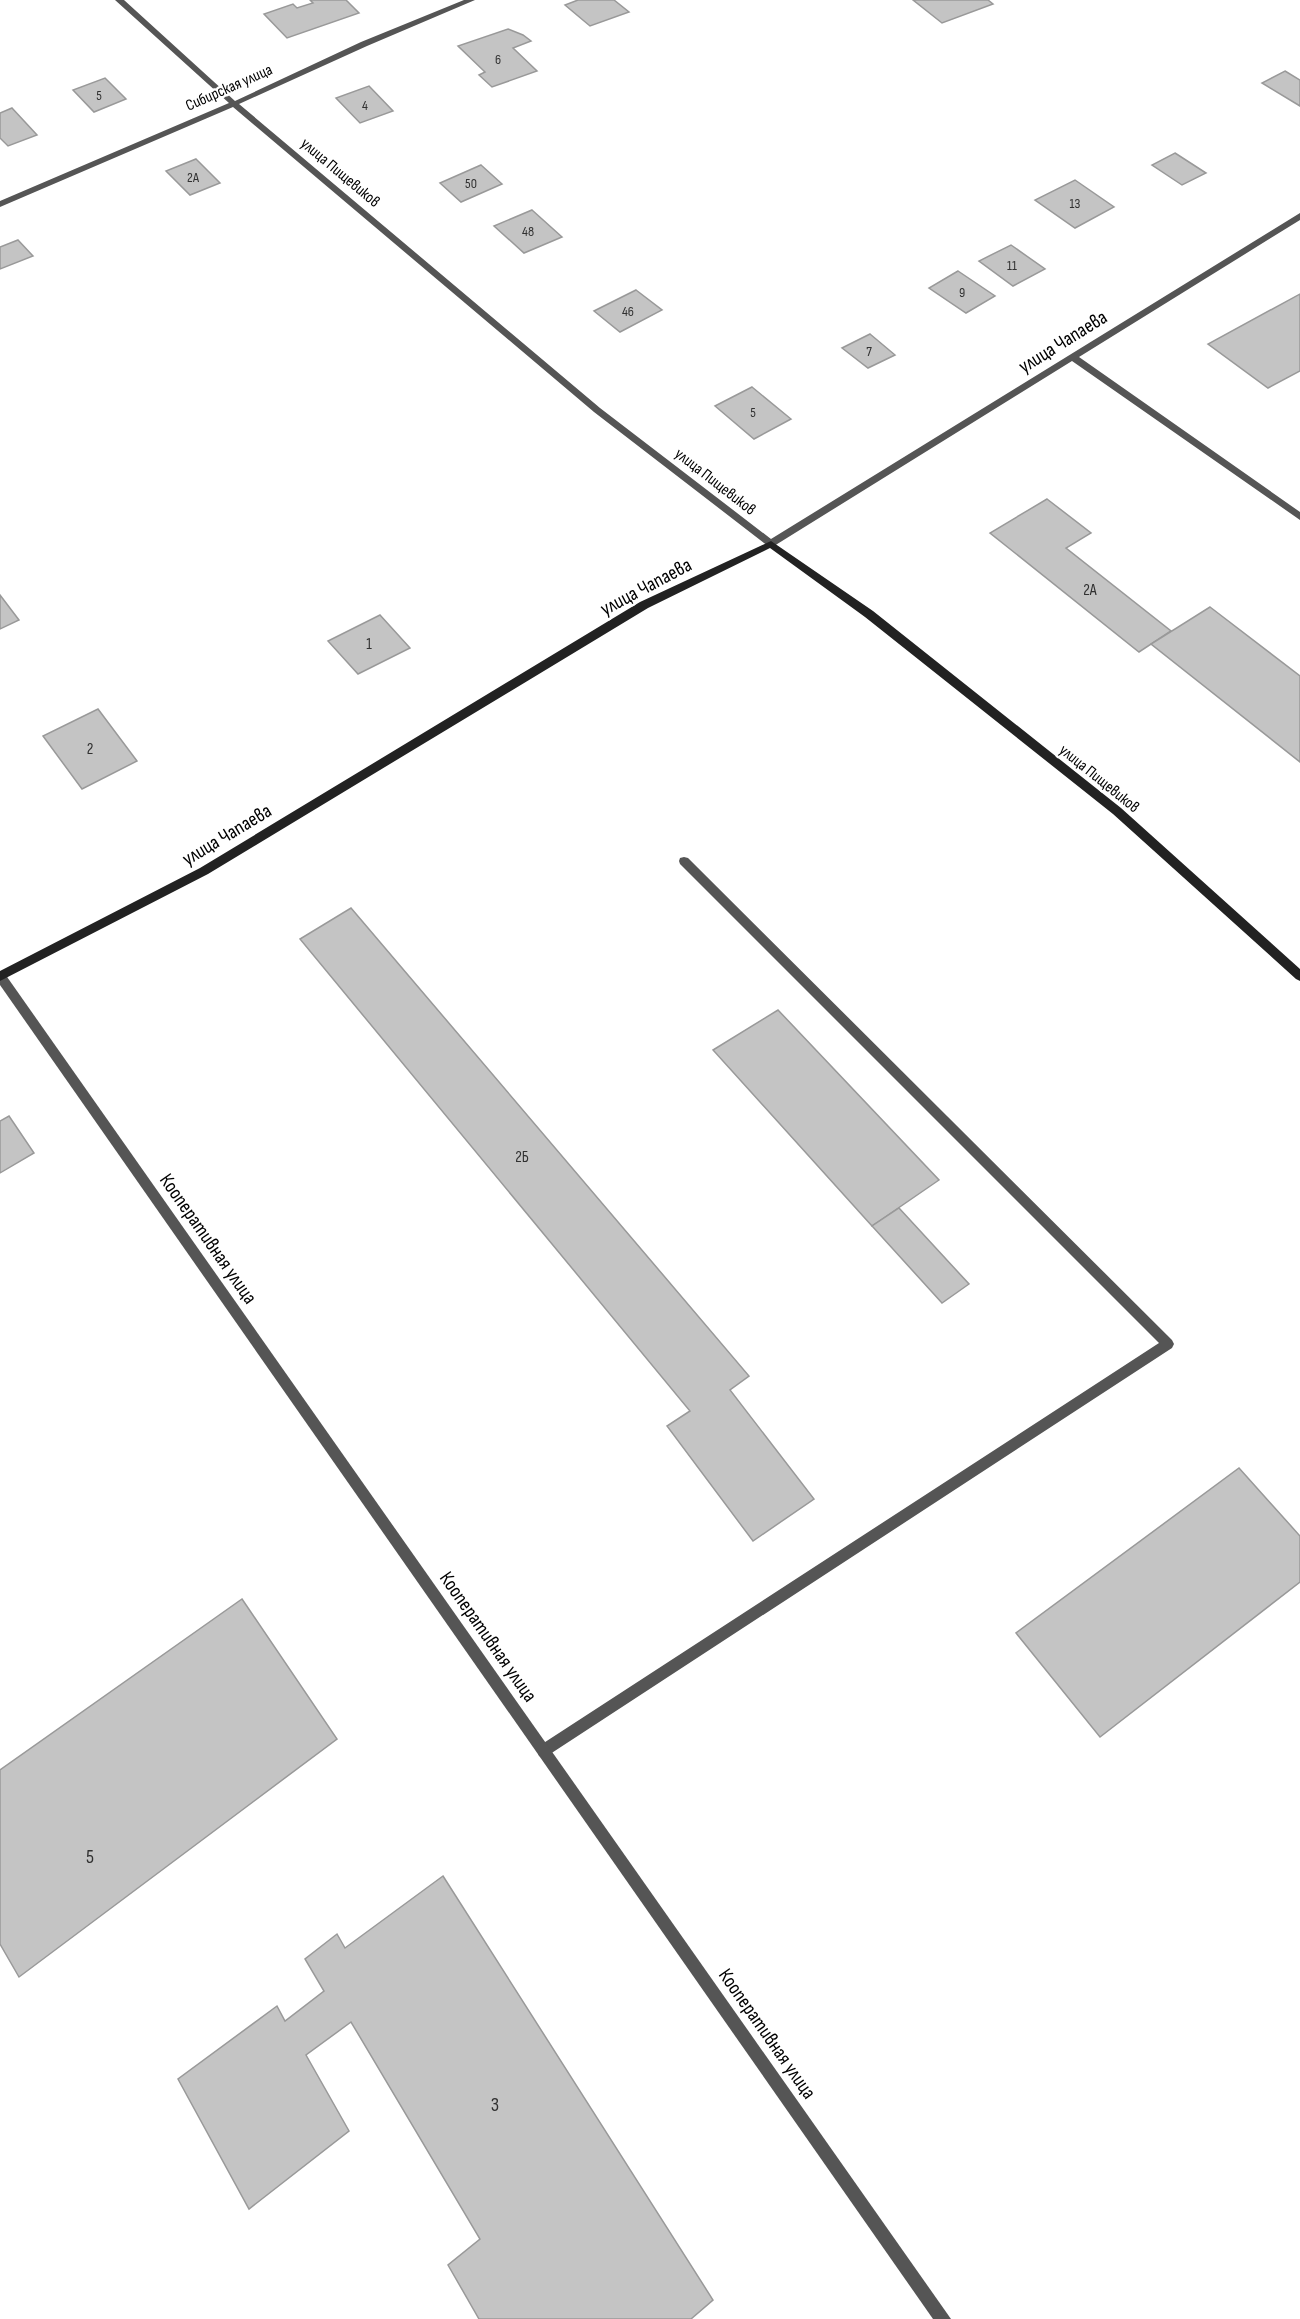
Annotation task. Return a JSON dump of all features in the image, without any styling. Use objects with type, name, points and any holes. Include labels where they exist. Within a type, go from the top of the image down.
[{"type":"main road","name":"улица Пищевиков","points":[[771,544],[869,614],[1117,811],[1300,976]]},
{"type":"main road","name":"улица Чапаева","points":[[0,977],[204,871],[644,605],[771,544]]},
{"type":"street","name":"улица Пищевиков","points":[[119,0],[234,104],[597,410],[771,544]]},
{"type":"street","name":"Сибирская улица","points":[[0,204],[234,104],[364,44],[471,0]]},
{"type":"street","name":"улица Чапаева","points":[[771,544],[1300,216]]},
{"type":"street","points":[[1072,357],[1300,517]]},
{"type":"street","points":[[544,1751],[1168,1344],[684,861]]},
{"type":"street","name":"Кооперативная улица","points":[[0,977],[944,2319]]},
{"type":"building","points":[[310,0],[346,0],[359,13],[287,38],[264,14],[293,4],[297,8],[313,3]]},
{"type":"building","points":[[578,0],[614,0],[629,12],[590,26],[565,5]]},
{"type":"building","points":[[913,0],[988,0],[993,4],[942,23]]},
{"type":"building","points":[[508,29],[531,41],[513,48],[537,71],[492,87],[479,75],[485,72],[458,46]]},
{"type":"building","points":[[1285,71],[1300,80],[1300,106],[1262,83]]},
{"type":"building","points":[[105,78],[126,99],[94,112],[73,90]]},
{"type":"building","points":[[369,86],[393,111],[360,123],[336,98]]},
{"type":"building","points":[[12,108],[37,135],[8,146],[0,138],[0,113]]},
{"type":"building","points":[[1175,153],[1206,173],[1182,185],[1152,165]]},
{"type":"building","points":[[196,159],[220,183],[190,195],[166,171]]},
{"type":"building","points":[[481,165],[502,184],[461,202],[440,183]]},
{"type":"building","points":[[1075,180],[1114,207],[1075,228],[1035,200]]},
{"type":"building","points":[[532,210],[562,237],[524,253],[494,226]]},
{"type":"building","points":[[18,240],[33,256],[0,269],[0,247]]},
{"type":"building","points":[[1011,245],[1045,269],[1013,286],[979,261]]},
{"type":"building","points":[[958,271],[995,296],[966,313],[929,288]]},
{"type":"building","points":[[636,290],[662,310],[620,332],[594,311]]},
{"type":"building","points":[[1300,294],[1300,371],[1268,388],[1208,344]]},
{"type":"building","points":[[870,334],[895,355],[868,368],[842,348]]},
{"type":"building","points":[[752,387],[791,419],[754,439],[715,406]]},
{"type":"building","points":[[1047,499],[1091,533],[1066,548],[1171,631],[1139,652],[990,533]]},
{"type":"building","points":[[0,595],[19,620],[0,629]]},
{"type":"building","points":[[1210,607],[1300,676],[1300,762],[1151,644]]},
{"type":"building","points":[[380,615],[410,648],[358,674],[328,641]]},
{"type":"building","points":[[98,709],[137,761],[82,789],[43,736]]},
{"type":"building","points":[[351,908],[749,1376],[730,1390],[814,1499],[753,1541],[667,1426],[690,1411],[300,939]]},
{"type":"building","points":[[778,1010],[939,1180],[872,1226],[713,1050]]},
{"type":"building","points":[[9,1116],[34,1153],[0,1173],[0,1121]]},
{"type":"building","points":[[899,1208],[969,1284],[942,1303],[872,1226]]},
{"type":"building","points":[[1239,1468],[1300,1536],[1300,1582],[1100,1737],[1016,1633]]},
{"type":"building","points":[[242,1599],[337,1739],[19,1977],[0,1944],[0,1770]]},
{"type":"building","points":[[443,1876],[713,2300],[691,2319],[479,2319],[448,2265],[480,2239],[351,2022],[306,2055],[349,2131],[249,2209],[178,2079],[277,2006],[285,2021],[324,1991],[305,1959],[337,1934],[345,1948]]}]
